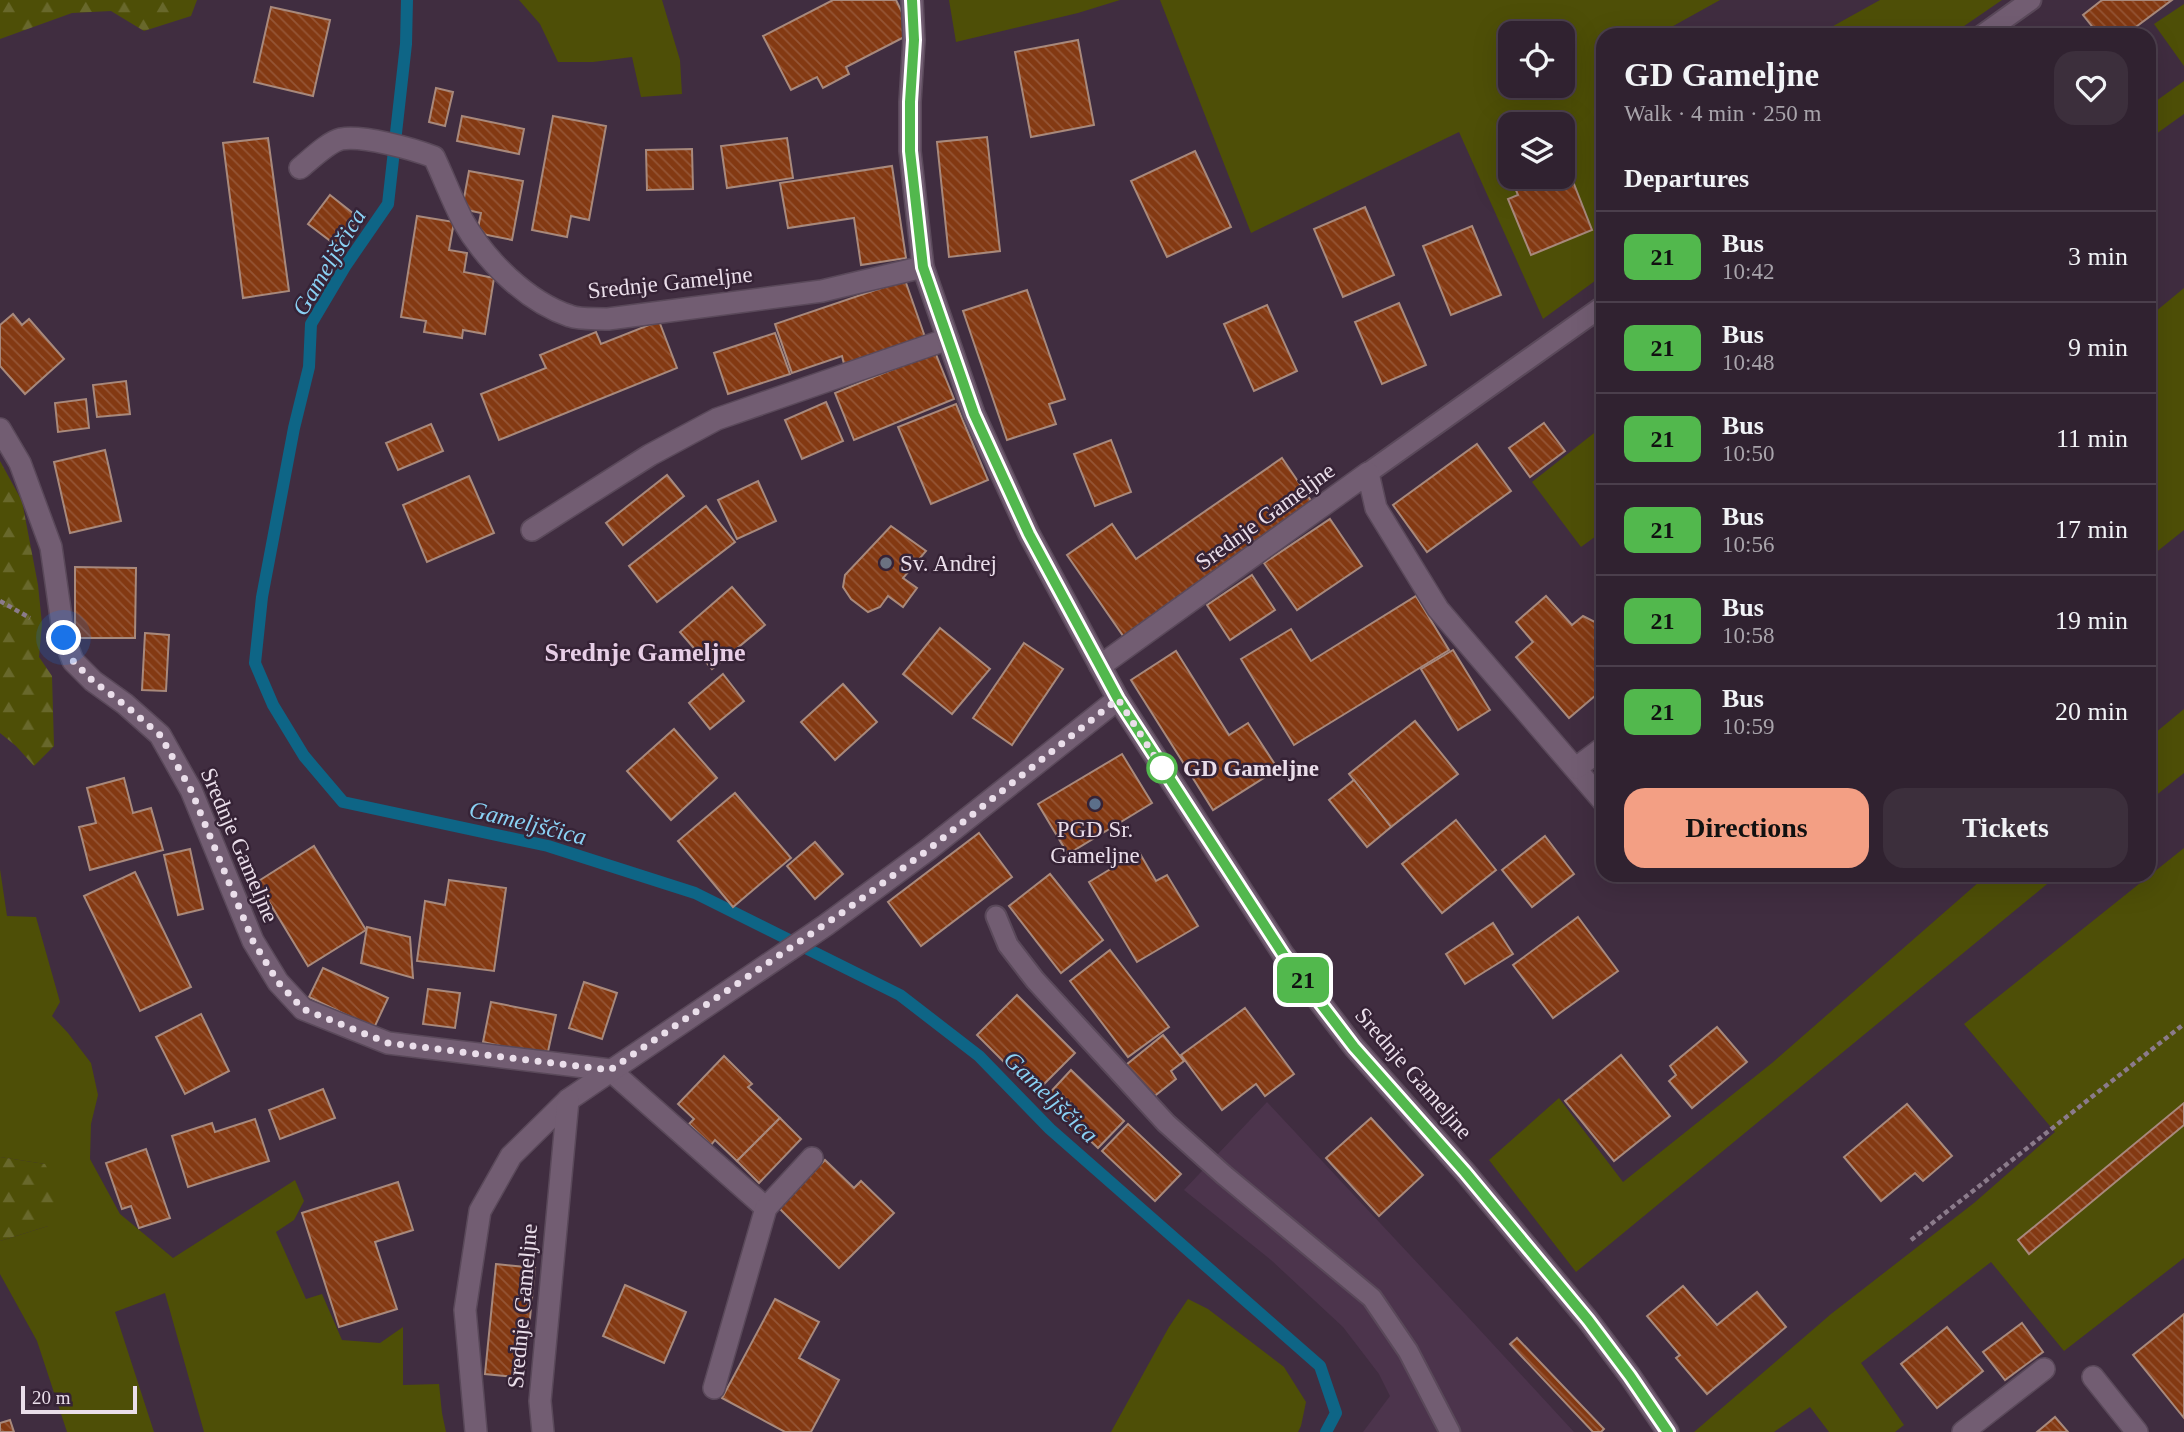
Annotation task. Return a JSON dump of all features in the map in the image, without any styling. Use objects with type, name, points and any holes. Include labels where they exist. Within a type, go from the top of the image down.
[{"type":"street","name":"Srednje Gameljne","points":[[912,0],[914,40],[910,151],[923,267],[974,414],[1024,522],[1100,666],[1118,699],[1283,954],[1354,1047],[1465,1172],[1588,1320],[1668,1432]]},
{"type":"street","name":"Srednje Gameljne","points":[[300,168],[317,153],[340,139],[368,141],[434,157],[464,222],[488,254],[518,287],[572,317],[608,318],[822,291],[923,267]]},
{"type":"street","points":[[532,530],[650,455],[717,419],[948,339]]},
{"type":"street","name":"Srednje Gameljne","points":[[0,429],[20,463],[51,547],[64,638],[73,661],[93,681],[160,735],[191,790],[253,941],[278,982],[303,1009],[388,1043],[610,1070]]},
{"type":"street","name":"Srednje Gameljne","points":[[1100,666],[1368,474],[1376,508],[1438,609],[1596,792]]},
{"type":"street","name":"Srednje Gameljne","points":[[476,1432],[465,1310],[480,1211],[510,1156],[568,1100],[826,925],[929,849],[1118,699]]},
{"type":"street","points":[[1576,768],[1596,753]]},
{"type":"street","points":[[610,1070],[766,1208]]},
{"type":"street","name":"Srednje Gameljne","points":[[543,1432],[540,1401],[568,1100]]},
{"type":"street","points":[[714,1388],[766,1208],[812,1158]]},
{"type":"street","points":[[1963,1432],[2044,1369]]},
{"type":"street","points":[[2093,1377],[2137,1432]]},
{"type":"lane","points":[[1992,28],[2031,0]]},
{"type":"lane","points":[[1368,474],[1596,311]]},
{"type":"lane","points":[[996,916],[1008,944],[1035,980],[1166,1123],[1372,1298],[1408,1352],[1450,1432]]},
{"type":"path","points":[[1911,1240],[2184,1024]]},
{"type":"shaded area","points":[[1267,1102],[1574,1432],[1363,1432],[1390,1396],[1379,1374],[1343,1327],[1271,1260],[1184,1190]]},
{"type":"green space","points":[[0,0],[197,0],[191,16],[144,31],[111,11],[72,13],[0,39]]},
{"type":"green space","points":[[519,0],[662,0],[680,60],[682,94],[641,97],[632,57],[593,62],[558,62],[540,24]]},
{"type":"green space","points":[[949,0],[1120,0],[1078,13],[956,42]]},
{"type":"green space","points":[[1160,0],[1720,0],[1670,28],[1596,28],[1596,280],[1543,319],[1459,132],[1251,233]]},
{"type":"green space","points":[[1880,0],[2002,0],[1961,28],[1830,28]]},
{"type":"green space","points":[[2184,4],[2184,66],[2154,24]]},
{"type":"green space","points":[[2184,81],[2184,114],[2156,134],[2156,101]]},
{"type":"green space","points":[[2184,288],[2184,530],[2156,552],[2156,311]]},
{"type":"green space","points":[[1596,432],[1596,536],[1581,547],[1532,482]]},
{"type":"green space","points":[[0,461],[22,501],[38,585],[42,624],[39,657],[52,676],[54,746],[34,766],[0,733]]},
{"type":"green space","points":[[2184,709],[2184,773],[2156,795],[2156,732]]},
{"type":"green space","points":[[2184,848],[2184,1258],[2064,1351],[1991,1262],[1861,1363],[1904,1425],[1895,1432],[1829,1432],[1810,1407],[1774,1432],[1694,1432],[1831,1314],[1974,1203],[2055,1132],[1964,1024],[2142,882],[2156,882],[2156,870]]},
{"type":"green space","points":[[0,869],[7,916],[36,917],[60,1002],[52,1016],[91,1063],[98,1095],[91,1124],[90,1159],[120,1214],[173,1258],[295,1180],[304,1201],[294,1220],[276,1232],[306,1299],[322,1294],[342,1340],[380,1343],[403,1327],[403,1385],[439,1384],[446,1432],[204,1432],[165,1293],[115,1312],[154,1432],[67,1432],[37,1341],[0,1274],[0,1241],[48,1226],[45,1164],[0,1157]]},
{"type":"green space","points":[[1979,882],[2050,882],[1576,1272],[1489,1160],[1559,1098],[1623,1182],[1772,1063]]},
{"type":"green space","points":[[0,1157],[45,1164],[55,1182],[60,1211],[48,1226],[0,1241]]},
{"type":"green space","points":[[1188,1299],[1208,1309],[1284,1367],[1306,1402],[1298,1432],[1111,1432],[1169,1327]]},
{"type":"building","points":[[833,0],[896,0],[912,33],[846,67],[849,74],[823,88],[817,77],[791,90],[763,36]]},
{"type":"building","points":[[2102,0],[2172,0],[2134,28],[2093,28],[2083,15]]},
{"type":"building","points":[[271,7],[330,20],[313,96],[254,82]]},
{"type":"building","points":[[1078,40],[1094,125],[1031,137],[1015,52]]},
{"type":"building","points":[[436,88],[453,92],[445,126],[429,122]]},
{"type":"building","points":[[462,116],[524,129],[519,154],[457,141]]},
{"type":"building","points":[[553,116],[606,126],[589,220],[571,216],[567,237],[532,230]]},
{"type":"building","points":[[987,137],[1000,251],[949,257],[937,142]]},
{"type":"building","points":[[268,138],[289,291],[243,298],[223,143]]},
{"type":"building","points":[[787,138],[793,178],[727,188],[721,146]]},
{"type":"building","points":[[692,149],[693,189],[647,190],[646,150]]},
{"type":"building","points":[[1195,151],[1231,227],[1167,257],[1131,181]]},
{"type":"building","points":[[892,166],[906,258],[861,265],[854,218],[788,228],[780,183]]},
{"type":"building","points":[[469,171],[523,181],[512,240],[477,233],[481,213],[462,209]]},
{"type":"building","points":[[1575,187],[1592,230],[1531,255],[1508,199],[1518,195],[1515,189],[1575,189]]},
{"type":"building","points":[[330,195],[359,218],[337,246],[308,224]]},
{"type":"building","points":[[1365,207],[1394,275],[1343,297],[1314,229]]},
{"type":"building","points":[[417,216],[454,222],[449,250],[467,253],[464,272],[494,278],[485,334],[463,330],[462,338],[424,332],[426,321],[401,317]]},
{"type":"building","points":[[1472,226],[1501,295],[1451,315],[1423,246]]},
{"type":"building","points":[[905,280],[925,337],[844,364],[842,356],[792,373],[775,324]]},
{"type":"building","points":[[1027,290],[1065,399],[1049,404],[1056,424],[1007,440],[963,311]]},
{"type":"building","points":[[1399,303],[1426,365],[1382,384],[1355,322]]},
{"type":"building","points":[[1267,305],[1297,371],[1254,391],[1224,324]]},
{"type":"building","points":[[13,314],[22,325],[29,319],[64,359],[25,394],[0,366],[0,325]]},
{"type":"building","points":[[659,321],[677,368],[499,440],[481,394],[546,368],[540,355],[596,332],[601,344]]},
{"type":"building","points":[[775,333],[790,374],[728,394],[714,353]]},
{"type":"building","points":[[935,352],[954,399],[854,440],[835,393]]},
{"type":"building","points":[[126,381],[130,414],[97,417],[93,385]]},
{"type":"building","points":[[86,399],[89,428],[58,432],[55,403]]},
{"type":"building","points":[[826,402],[843,441],[802,459],[785,420]]},
{"type":"building","points":[[956,404],[988,480],[931,504],[898,427]]},
{"type":"building","points":[[1544,423],[1565,451],[1530,477],[1509,448]]},
{"type":"building","points":[[431,424],[443,451],[398,470],[386,443]]},
{"type":"building","points":[[1111,440],[1131,492],[1095,506],[1074,454]]},
{"type":"building","points":[[1477,444],[1511,491],[1427,552],[1393,505]]},
{"type":"building","points":[[105,450],[121,521],[70,533],[54,462]]},
{"type":"building","points":[[1282,458],[1316,508],[1126,640],[1067,555],[1112,524],[1136,559]]},
{"type":"building","points":[[667,475],[684,496],[623,545],[606,523]]},
{"type":"building","points":[[469,476],[494,533],[427,562],[403,505]]},
{"type":"building","points":[[758,481],[776,521],[737,539],[718,500]]},
{"type":"building","points":[[706,506],[735,542],[657,602],[629,566]]},
{"type":"building","points":[[1330,519],[1362,566],[1297,610],[1264,563]]},
{"type":"building","name":"Sv. Andrej","points":[[891,526],[926,551],[903,578],[917,588],[903,607],[888,596],[880,607],[868,612],[851,599],[843,587],[845,575]]},
{"type":"building","points":[[75,567],[136,568],[135,638],[75,638]]},
{"type":"building","points":[[1252,575],[1275,610],[1230,640],[1207,605]]},
{"type":"building","points":[[732,587],[765,625],[712,669],[680,632]]},
{"type":"building","points":[[1416,596],[1449,650],[1294,745],[1241,659],[1291,629],[1311,661]]},
{"type":"building","points":[[1546,596],[1572,625],[1583,616],[1596,622],[1596,695],[1569,718],[1516,657],[1533,642],[1516,622]]},
{"type":"building","points":[[940,628],[990,669],[952,714],[903,674]]},
{"type":"building","points":[[145,633],[169,635],[166,691],[142,690]]},
{"type":"building","points":[[1024,643],[1063,669],[1012,745],[973,718]]},
{"type":"building","points":[[1453,650],[1490,710],[1458,730],[1421,669]]},
{"type":"building","points":[[1176,651],[1229,735],[1248,723],[1278,769],[1213,810],[1131,680]]},
{"type":"building","points":[[723,674],[744,701],[710,729],[689,703]]},
{"type":"building","points":[[843,684],[877,722],[835,760],[801,722]]},
{"type":"building","points":[[1415,721],[1458,774],[1391,827],[1349,774]]},
{"type":"building","points":[[674,729],[717,778],[671,820],[627,771]]},
{"type":"building","name":"PGD Sr. Gameljne","points":[[1122,754],[1152,803],[1068,854],[1038,804]]},
{"type":"building","points":[[124,778],[133,813],[151,808],[163,850],[90,870],[79,827],[96,823],[87,788]]},
{"type":"building","points":[[1354,780],[1391,827],[1367,847],[1329,800]]},
{"type":"building","points":[[735,793],[791,858],[733,907],[678,841]]},
{"type":"building","points":[[1456,820],[1496,870],[1442,913],[1402,864]]},
{"type":"building","points":[[979,833],[1012,877],[921,946],[888,902]]},
{"type":"building","points":[[1545,836],[1574,874],[1532,907],[1502,870]]},
{"type":"building","points":[[815,842],[843,874],[815,899],[787,866]]},
{"type":"building","points":[[314,846],[366,930],[308,966],[257,882]]},
{"type":"building","points":[[190,849],[203,909],[178,915],[164,855]]},
{"type":"building","points":[[1139,852],[1156,881],[1167,875],[1198,926],[1137,962],[1089,882]]},
{"type":"building","points":[[135,872],[191,987],[140,1011],[84,896]]},
{"type":"building","points":[[1050,874],[1103,940],[1061,973],[1009,906]]},
{"type":"building","points":[[449,880],[506,888],[494,971],[417,961],[425,901],[445,905]]},
{"type":"building","points":[[1578,917],[1618,971],[1553,1018],[1513,965]]},
{"type":"building","points":[[1493,923],[1513,954],[1465,984],[1446,954]]},
{"type":"building","points":[[367,927],[410,937],[413,978],[361,963]]},
{"type":"building","points":[[1110,950],[1169,1027],[1128,1057],[1070,981]]},
{"type":"building","points":[[323,968],[388,998],[374,1028],[309,997]]},
{"type":"building","points":[[584,982],[617,993],[602,1039],[569,1028]]},
{"type":"building","points":[[428,989],[460,993],[455,1028],[423,1024]]},
{"type":"building","points":[[1017,995],[1075,1053],[1035,1093],[977,1035]]},
{"type":"building","points":[[491,1002],[556,1015],[547,1056],[483,1042]]},
{"type":"building","points":[[1245,1008],[1294,1074],[1265,1096],[1256,1084],[1222,1110],[1181,1055]]},
{"type":"building","points":[[201,1014],[229,1071],[185,1094],[156,1037]]},
{"type":"building","points":[[1717,1027],[1747,1062],[1692,1108],[1669,1081],[1676,1075],[1670,1066]]},
{"type":"building","points":[[1163,1035],[1184,1061],[1171,1071],[1176,1079],[1152,1098],[1126,1065]]},
{"type":"building","points":[[1621,1055],[1670,1116],[1614,1161],[1565,1101]]},
{"type":"building","points":[[724,1056],[752,1084],[748,1087],[780,1118],[737,1161],[715,1140],[711,1145],[689,1124],[694,1119],[678,1104]]},
{"type":"building","points":[[1071,1070],[1124,1121],[1098,1148],[1045,1098]]},
{"type":"building","points":[[323,1089],[335,1118],[280,1139],[269,1110]]},
{"type":"building","points":[[2184,1103],[2184,1125],[2029,1254],[2018,1240]]},
{"type":"building","points":[[1907,1104],[1952,1156],[1923,1181],[1915,1173],[1881,1201],[1844,1157]]},
{"type":"building","points":[[780,1118],[801,1139],[759,1183],[737,1161]]},
{"type":"building","points":[[1371,1118],[1423,1175],[1379,1216],[1326,1158]]},
{"type":"building","points":[[255,1119],[269,1161],[188,1187],[172,1136],[212,1123],[215,1132]]},
{"type":"building","points":[[1128,1124],[1181,1174],[1155,1201],[1102,1151]]},
{"type":"building","points":[[146,1149],[170,1218],[139,1228],[131,1206],[122,1209],[106,1163]]},
{"type":"building","points":[[825,1160],[854,1188],[861,1181],[894,1213],[839,1268],[778,1207]]},
{"type":"building","points":[[398,1182],[413,1230],[375,1242],[397,1309],[339,1327],[302,1213]]},
{"type":"building","points":[[496,1264],[535,1268],[524,1378],[485,1374]]},
{"type":"building","points":[[625,1285],[686,1312],[664,1363],[603,1336]]},
{"type":"building","points":[[1683,1286],[1717,1325],[1757,1292],[1786,1327],[1707,1394],[1676,1358],[1680,1355],[1647,1316]]},
{"type":"building","points":[[775,1299],[819,1322],[799,1358],[839,1380],[811,1432],[785,1432],[722,1398]]},
{"type":"building","points":[[2184,1314],[2184,1418],[2133,1355]]},
{"type":"building","points":[[2022,1323],[2043,1352],[2005,1380],[1983,1352]]},
{"type":"building","points":[[1947,1327],[1983,1371],[1937,1408],[1901,1364]]},
{"type":"building","points":[[1517,1338],[1604,1429],[1601,1432],[1593,1432],[1510,1344]]},
{"type":"building","points":[[2055,1417],[2068,1432],[2037,1432]]},
{"type":"building","points":[[10,1420],[14,1432],[0,1432],[0,1423]]},
{"type":"waterway","name":"Gameljščica","points":[[407,0],[406,44],[388,204],[346,265],[311,324],[309,367],[294,428],[262,597],[255,663],[273,705],[304,756],[343,802],[548,846],[695,893],[900,995],[979,1056],[1050,1129],[1320,1366],[1336,1413],[1326,1432]]},
{"type":"bus line","name":"21","points":[[912,0],[914,40],[910,151],[923,267],[974,414],[1029,534],[1118,699],[1283,954],[1354,1047],[1465,1172],[1588,1320],[1668,1432]]},
{"type":"place","name":"Sv. Andrej","points":[[886,563]]},
{"type":"place","name":"GD Gameljne","points":[[1162,768]]},
{"type":"place","name":"PGD Sr. Gameljne","points":[[1095,804]]},
{"type":"district","name":"Srednje Gameljne","points":[[645,652]]},
{"type":"route","points":[[64,638],[73,661],[93,681],[160,735],[191,790],[253,941],[278,982],[303,1009],[388,1043],[610,1070],[826,925],[929,849],[1118,699],[1162,768]]}]
